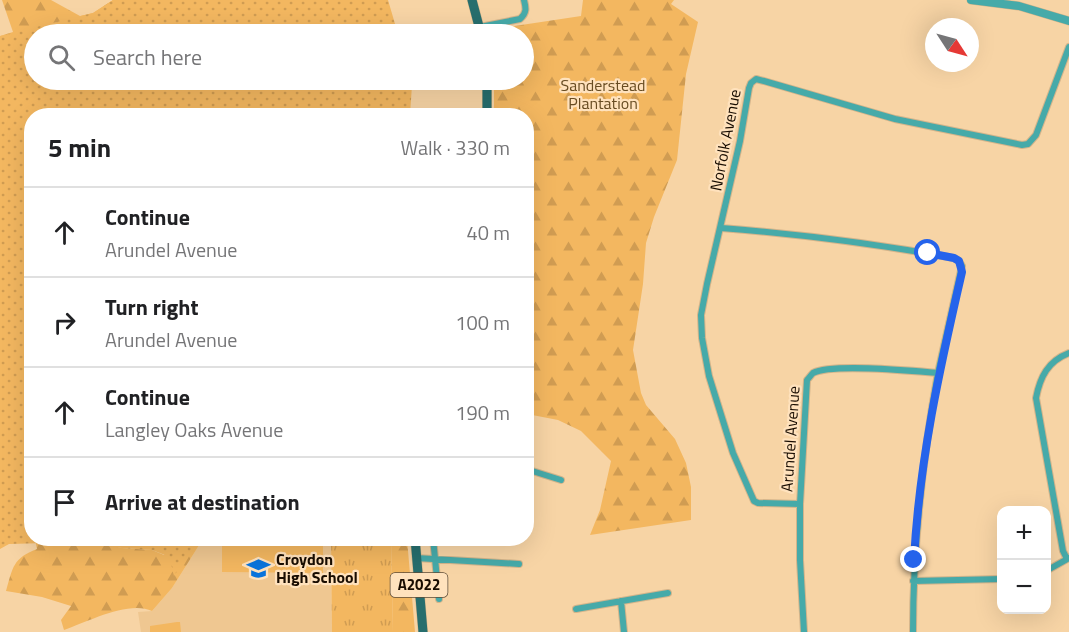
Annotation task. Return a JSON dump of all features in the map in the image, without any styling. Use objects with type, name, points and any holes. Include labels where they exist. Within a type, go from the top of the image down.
[{"type":"main road","points":[[472,0],[478,24]]},
{"type":"main road","points":[[486,108],[487,90]]},
{"type":"main road","name":"A2022","points":[[415,546],[423,632]]},
{"type":"street","points":[[503,24],[525,15],[524,0]]},
{"type":"street","points":[[971,0],[1020,3],[1069,21]]},
{"type":"street","name":"Norfolk Avenue","points":[[800,504],[754,501],[733,453],[708,376],[702,338],[701,315],[751,83],[756,80],[895,119],[990,139],[1028,144],[1036,135],[1069,47]]},
{"type":"street","points":[[721,228],[833,238],[954,258],[959,261],[962,272],[938,373],[921,477],[916,520],[913,632]]},
{"type":"street","points":[[1051,569],[1068,559],[1063,552],[1036,398],[1043,374],[1050,364],[1069,353]]},
{"type":"street","name":"Arundel Avenue","points":[[804,632],[800,504],[806,389],[809,377],[814,373],[828,370],[910,370],[938,373]]},
{"type":"street","points":[[534,472],[561,480]]},
{"type":"street","points":[[433,546],[439,599]]},
{"type":"street","points":[[416,558],[519,564]]},
{"type":"street","points":[[913,580],[997,579]]},
{"type":"street","points":[[576,609],[668,593]]},
{"type":"street","points":[[621,601],[624,632]]},
{"type":"shaded area","name":"Croydon High School","points":[[199,546],[331,546],[332,632],[141,632],[138,612],[152,611],[172,588]]},
{"type":"green space","points":[[2,0],[51,0],[80,16],[93,13],[113,0],[193,0],[81,24],[24,24],[24,35],[0,36],[13,32]]},
{"type":"green space","points":[[113,0],[388,0],[395,24],[49,24],[93,13]]},
{"type":"green space","name":"Sanderstead Plantation","points":[[583,0],[674,0],[671,4],[698,22],[686,74],[677,160],[646,243],[643,284],[633,350],[641,393],[646,405],[675,439],[686,463],[691,487],[691,520],[590,535],[600,510],[611,461],[581,431],[558,420],[534,415],[534,108],[494,108],[494,90],[534,90],[534,24],[528,24],[581,16]]},
{"type":"green space","points":[[24,30],[24,90],[412,90],[410,108],[24,108],[24,544],[9,544],[0,549],[0,36]]},
{"type":"green space","points":[[36,546],[114,546],[152,550],[164,555],[171,546],[199,546],[172,588],[152,611],[143,608],[120,610],[64,630],[61,620],[71,606],[42,597],[6,591],[15,564],[23,556],[37,549]]},
{"type":"green space","points":[[108,546],[193,546],[174,576],[165,555],[152,550]]},
{"type":"green space","points":[[222,546],[323,546],[323,573],[222,572]]},
{"type":"green space","points":[[331,546],[391,546],[393,632],[332,632]]},
{"type":"green space","points":[[391,546],[408,546],[415,632],[393,632]]},
{"type":"green space","points":[[180,622],[181,632],[150,632],[150,626]]},
{"type":"place","name":"Croydon High School","points":[[258,568]]},
{"type":"route","points":[[914,560],[916,520],[929,422],[962,272],[962,266],[954,258],[928,253]]}]
